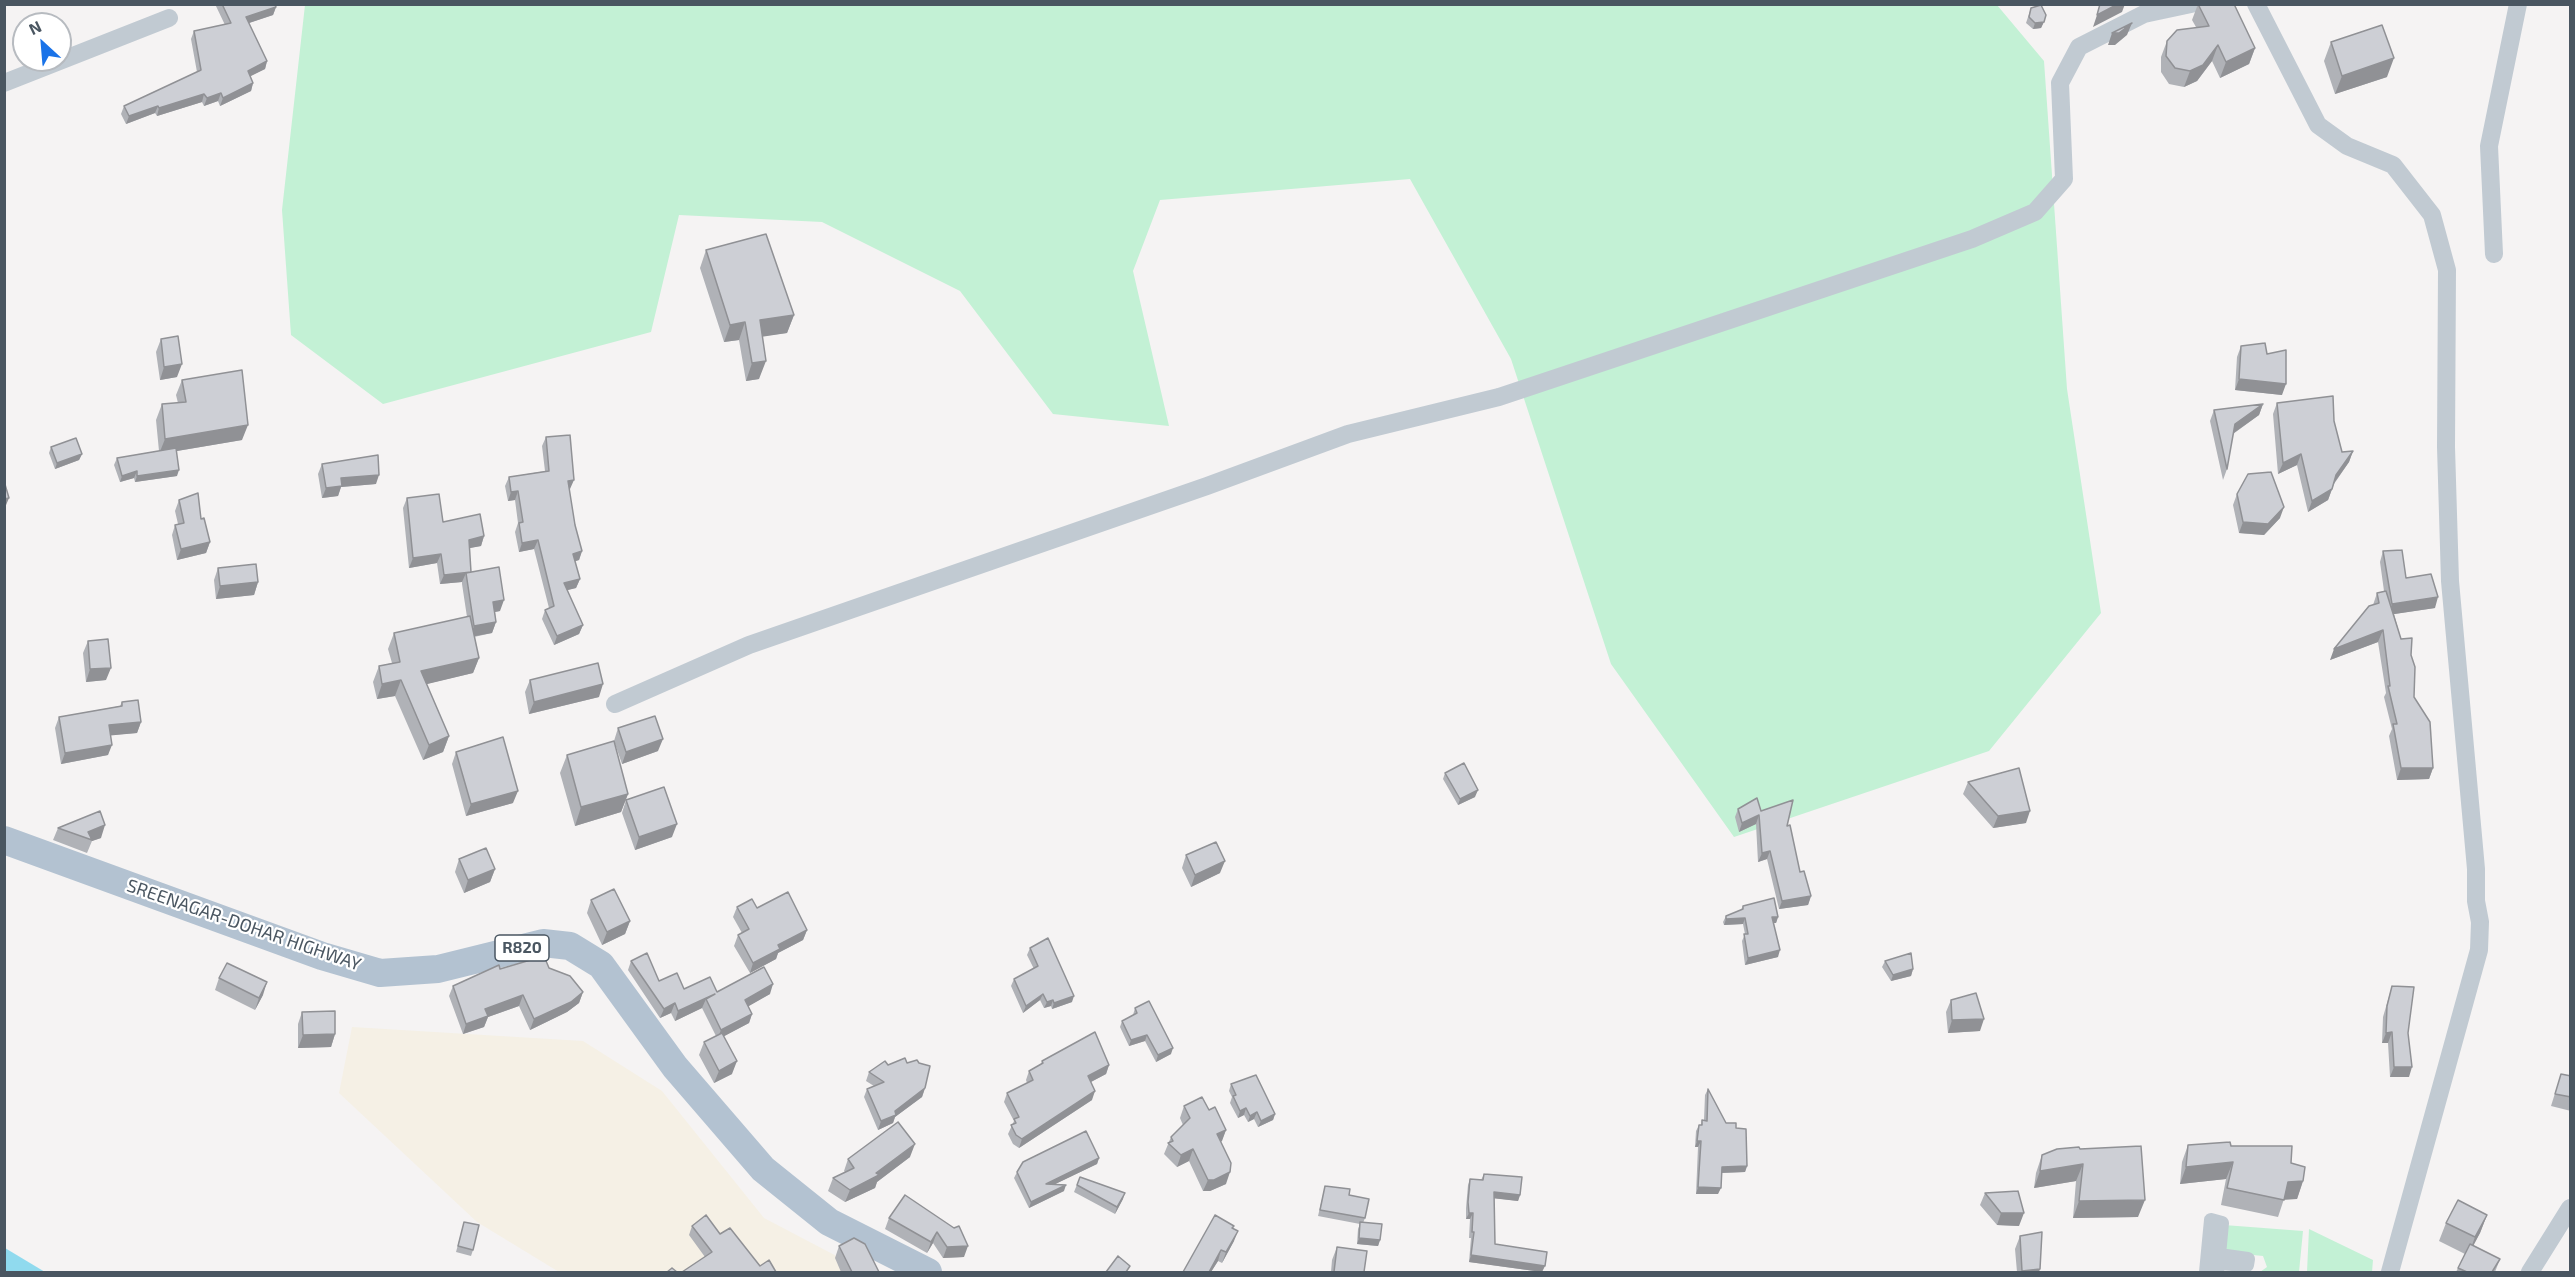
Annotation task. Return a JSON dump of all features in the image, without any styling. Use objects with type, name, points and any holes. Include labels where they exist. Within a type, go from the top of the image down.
[{"type":"main road","name":"SREENAGAR-DOHAR HIGHWAY","points":[[4,840],[322,956],[380,973],[438,969],[543,943],[570,945],[601,965],[675,1067],[763,1169],[829,1222],[928,1272]]},
{"type":"street","points":[[615,704],[750,645],[1207,486],[1348,434],[1499,398],[1972,238],[2035,212],[2064,179],[2060,83],[2079,47],[2144,14],[2191,4]]},
{"type":"street","points":[[2256,4],[2318,125],[2347,146],[2393,165],[2432,215],[2447,270],[2446,447],[2450,581],[2476,869],[2479,950],[2390,1272]]},
{"type":"street","points":[[2494,254],[2489,146],[2518,4]]},
{"type":"street","points":[[4,83],[169,18]]},
{"type":"street","points":[[2530,1272],[2571,1209]]},
{"type":"street","points":[[2206,1272],[2211,1220],[2222,1222],[2219,1255],[2248,1259],[2247,1265],[2218,1263],[2217,1272]]},
{"type":"green space","points":[[305,5],[1997,5],[2044,61],[2067,389],[2101,613],[1989,751],[1734,837],[1611,664],[1511,359],[1410,179],[1160,200],[1133,271],[1169,426],[1053,414],[960,291],[822,222],[679,215],[651,332],[383,404],[291,335],[282,210]]},
{"type":"green space","points":[[2224,1225],[2303,1231],[2299,1272],[2260,1272],[2267,1267],[2263,1256],[2223,1252]]},
{"type":"green space","points":[[2309,1229],[2373,1260],[2372,1272],[2307,1272]]},
{"type":"sand","points":[[352,1027],[583,1041],[662,1091],[764,1218],[867,1272],[559,1272],[477,1222],[339,1093]]},
{"type":"water","points":[[5,1248],[45,1272],[5,1272]]},
{"type":"building","points":[[222,4],[275,4],[276,7],[246,17],[267,61],[248,71],[253,83],[223,98],[221,93],[207,98],[204,94],[129,116],[124,106],[201,70],[194,31],[231,23]]},
{"type":"building","points":[[2100,4],[2118,4],[2097,15]]},
{"type":"building","points":[[2198,4],[2234,4],[2255,48],[2226,62],[2218,45],[2203,65],[2190,71],[2175,68],[2166,56],[2167,41],[2177,30],[2209,26]]},
{"type":"building","points":[[2041,5],[2046,15],[2044,22],[2035,23],[2029,17],[2031,8]]},
{"type":"building","points":[[2132,23],[2119,33],[2112,33]]},
{"type":"building","points":[[2382,25],[2394,58],[2342,76],[2331,42]]},
{"type":"building","points":[[766,234],[794,315],[760,320],[766,361],[752,363],[745,322],[730,325],[706,250]]},
{"type":"building","points":[[178,336],[182,364],[164,367],[161,339]]},
{"type":"building","points":[[2265,343],[2267,354],[2286,350],[2286,384],[2239,379],[2241,346]]},
{"type":"building","points":[[242,370],[248,425],[165,439],[162,404],[186,402],[182,380]]},
{"type":"building","points":[[2333,396],[2334,421],[2342,452],[2353,451],[2336,475],[2332,489],[2312,501],[2301,454],[2283,463],[2277,403]]},
{"type":"building","points":[[2263,404],[2235,424],[2227,469],[2214,410]]},
{"type":"building","points":[[570,435],[574,480],[568,481],[582,551],[573,554],[580,579],[564,583],[583,625],[557,636],[545,610],[554,606],[538,540],[522,543],[519,523],[523,522],[518,491],[511,492],[509,477],[549,471],[546,437]]},
{"type":"building","points":[[76,438],[82,454],[57,463],[51,447]]},
{"type":"building","points":[[176,448],[179,470],[137,476],[137,471],[122,476],[117,458]]},
{"type":"building","points":[[378,455],[379,475],[341,478],[342,486],[326,488],[322,464]]},
{"type":"building","points":[[2271,472],[2284,507],[2268,524],[2243,522],[2237,494],[2248,474]]},
{"type":"building","points":[[4,481],[9,498],[4,499]]},
{"type":"building","points":[[198,493],[201,519],[204,518],[210,542],[181,549],[175,525],[184,523],[179,500]]},
{"type":"building","points":[[439,494],[443,522],[480,514],[484,536],[469,540],[471,572],[444,575],[441,554],[413,558],[407,498]]},
{"type":"building","points":[[2402,550],[2406,578],[2431,574],[2438,597],[2392,604],[2383,551]]},
{"type":"building","points":[[256,564],[258,582],[220,586],[218,568]]},
{"type":"building","points":[[499,567],[504,600],[493,602],[496,622],[474,626],[466,573]]},
{"type":"building","points":[[2386,591],[2401,639],[2412,638],[2411,655],[2415,667],[2414,697],[2430,722],[2433,768],[2401,768],[2393,724],[2397,724],[2388,686],[2390,686],[2383,630],[2334,649],[2369,606],[2379,603],[2377,593]]},
{"type":"building","points":[[470,616],[479,658],[421,671],[449,736],[429,745],[401,680],[382,684],[379,666],[400,662],[394,633]]},
{"type":"building","points":[[108,639],[111,668],[90,669],[88,641]]},
{"type":"building","points":[[598,663],[603,684],[534,702],[530,680]]},
{"type":"building","points":[[138,700],[141,722],[109,725],[112,745],[65,753],[59,717],[122,706],[122,702]]},
{"type":"building","points":[[655,716],[663,739],[626,752],[618,728]]},
{"type":"building","points":[[503,737],[518,791],[471,804],[456,752]]},
{"type":"building","points":[[614,741],[628,794],[581,807],[567,755]]},
{"type":"building","points":[[1464,763],[1478,790],[1460,799],[1445,773]]},
{"type":"building","points":[[2019,768],[2030,811],[1998,816],[1968,782]]},
{"type":"building","points":[[664,787],[677,824],[639,837],[626,800]]},
{"type":"building","points":[[1757,798],[1761,811],[1793,800],[1787,826],[1790,825],[1800,872],[1804,871],[1811,896],[1782,901],[1770,851],[1762,853],[1759,815],[1742,823],[1738,809]]},
{"type":"building","points":[[100,811],[105,825],[88,832],[92,840],[58,828]]},
{"type":"building","points":[[1216,842],[1225,861],[1195,875],[1186,855]]},
{"type":"building","points":[[486,848],[495,869],[468,880],[459,859]]},
{"type":"building","points":[[614,889],[630,921],[607,932],[591,900]]},
{"type":"building","points":[[788,892],[807,930],[778,945],[780,949],[753,963],[738,935],[749,929],[737,907],[752,899],[757,908]]},
{"type":"building","points":[[1774,898],[1778,917],[1772,917],[1780,950],[1748,958],[1744,934],[1748,934],[1745,918],[1726,919],[1726,916],[1743,909],[1743,906]]},
{"type":"building","points":[[1048,938],[1074,996],[1054,1003],[1053,1000],[1047,1002],[1043,994],[1026,1006],[1014,979],[1038,966],[1030,948]]},
{"type":"building","points":[[647,953],[659,981],[677,973],[684,989],[710,977],[717,992],[764,967],[773,984],[745,1000],[752,1014],[721,1030],[706,999],[715,994],[678,1011],[675,1003],[664,1009],[631,961]]},
{"type":"building","points":[[1911,953],[1913,969],[1893,975],[1885,961]]},
{"type":"building","points":[[544,956],[549,968],[570,976],[583,992],[571,1002],[534,1019],[523,995],[485,1009],[488,1016],[466,1024],[453,986],[499,965],[500,969]]},
{"type":"building","points":[[227,963],[267,982],[259,998],[219,978]]},
{"type":"building","points":[[2392,986],[2414,987],[2408,1033],[2412,1067],[2394,1067],[2392,1032],[2386,1033],[2387,1006]]},
{"type":"building","points":[[1976,993],[1984,1019],[1952,1020],[1951,1000]]},
{"type":"building","points":[[1149,1001],[1173,1048],[1158,1055],[1147,1035],[1131,1040],[1122,1021],[1137,1013],[1135,1008]]},
{"type":"building","points":[[335,1011],[335,1034],[303,1035],[302,1012]]},
{"type":"building","points":[[1095,1032],[1109,1065],[1088,1076],[1095,1091],[1022,1139],[1016,1135],[1011,1125],[1016,1123],[1014,1119],[1019,1117],[1007,1093],[1033,1080],[1029,1071],[1043,1063],[1042,1061]]},
{"type":"building","points":[[722,1033],[737,1061],[719,1071],[704,1042]]},
{"type":"building","points":[[905,1058],[907,1063],[917,1060],[919,1063],[930,1066],[925,1088],[895,1111],[896,1115],[881,1121],[867,1089],[884,1082],[869,1072],[885,1061],[888,1065]]},
{"type":"building","points":[[2561,1074],[2571,1076],[2571,1097],[2555,1094]]},
{"type":"building","points":[[1256,1075],[1275,1114],[1261,1121],[1257,1112],[1250,1116],[1246,1108],[1240,1111],[1233,1096],[1236,1095],[1231,1084]]},
{"type":"building","points":[[1708,1089],[1726,1123],[1736,1123],[1736,1128],[1746,1129],[1747,1166],[1722,1167],[1721,1188],[1698,1187],[1701,1141],[1697,1141],[1699,1125],[1702,1125],[1702,1120],[1707,1121]]},
{"type":"building","points":[[1202,1097],[1209,1110],[1215,1107],[1226,1130],[1217,1134],[1231,1163],[1230,1172],[1214,1180],[1208,1180],[1193,1149],[1181,1155],[1168,1143],[1173,1141],[1171,1137],[1190,1118],[1184,1106]]},
{"type":"building","points":[[898,1122],[915,1144],[876,1173],[879,1175],[850,1190],[833,1178],[854,1168],[848,1159]]},
{"type":"building","points":[[1086,1131],[1099,1158],[1046,1184],[1066,1185],[1031,1202],[1017,1172],[1023,1162]]},
{"type":"building","points":[[2230,1142],[2231,1146],[2292,1146],[2291,1163],[2305,1167],[2303,1181],[2288,1182],[2284,1200],[2227,1188],[2233,1162],[2186,1167],[2188,1145]]},
{"type":"building","points":[[2141,1146],[2145,1200],[2079,1201],[2083,1164],[2040,1171],[2042,1155],[2057,1149]]},
{"type":"building","points":[[1484,1174],[1522,1177],[1520,1195],[1494,1192],[1495,1244],[1547,1252],[1545,1266],[1471,1255],[1474,1232],[1472,1232],[1473,1213],[1469,1213],[1468,1202],[1470,1179],[1483,1180]]},
{"type":"building","points":[[1080,1177],[1125,1193],[1117,1207],[1077,1185]]},
{"type":"building","points":[[1325,1186],[1350,1189],[1349,1195],[1369,1199],[1365,1218],[1320,1210]]},
{"type":"building","points":[[2018,1191],[2024,1213],[2001,1213],[1985,1193]]},
{"type":"building","points":[[905,1195],[954,1228],[959,1226],[968,1246],[947,1247],[937,1232],[931,1242],[889,1218]]},
{"type":"building","points":[[2458,1200],[2487,1215],[2475,1237],[2446,1223]]},
{"type":"building","points":[[706,1215],[720,1234],[730,1228],[760,1266],[769,1260],[776,1272],[682,1272],[712,1252],[692,1226]]},
{"type":"building","points":[[1215,1215],[1234,1226],[1232,1228],[1238,1231],[1226,1252],[1221,1250],[1209,1272],[1183,1272]]},
{"type":"building","points":[[464,1222],[479,1225],[473,1250],[458,1246]]},
{"type":"building","points":[[1360,1222],[1382,1224],[1380,1240],[1359,1238]]},
{"type":"building","points":[[2042,1232],[2040,1269],[2022,1271],[2020,1236]]},
{"type":"building","points":[[854,1238],[865,1244],[879,1272],[852,1272],[839,1246]]},
{"type":"building","points":[[2470,1244],[2500,1259],[2492,1272],[2467,1272],[2458,1268]]},
{"type":"building","points":[[1337,1247],[1367,1251],[1364,1272],[1334,1272]]},
{"type":"building","points":[[1118,1256],[1130,1266],[1126,1272],[1106,1272]]}]
